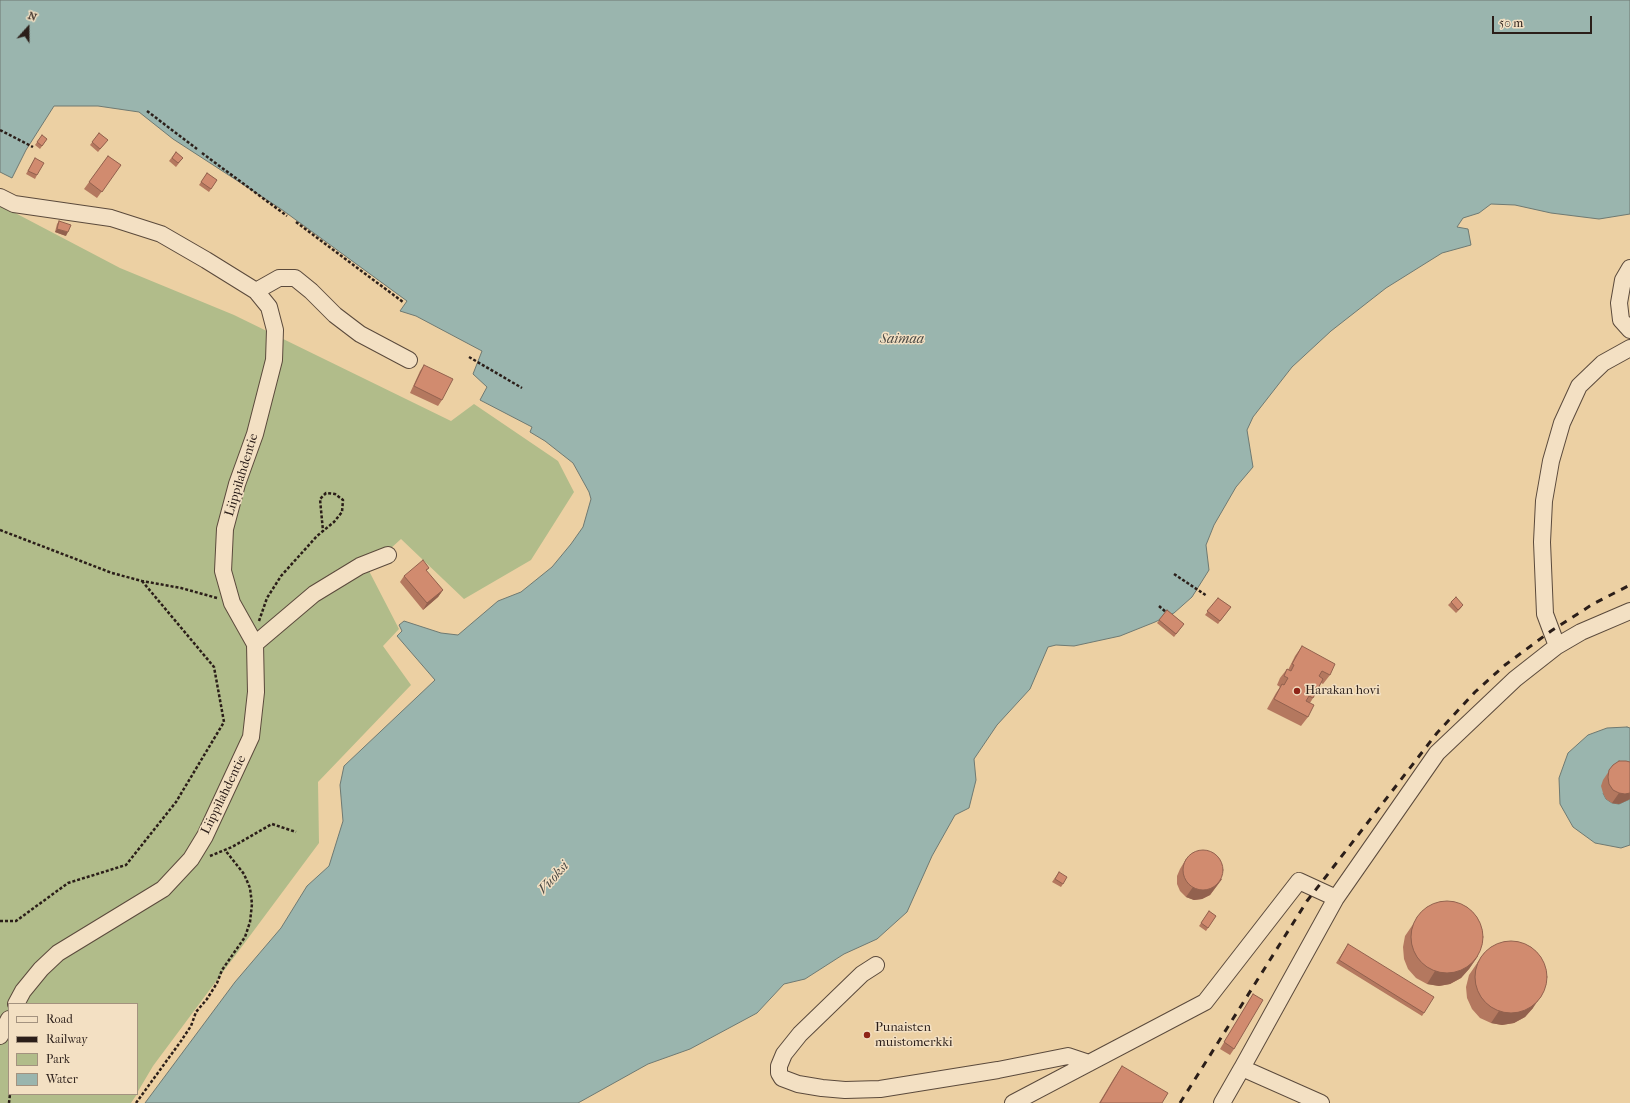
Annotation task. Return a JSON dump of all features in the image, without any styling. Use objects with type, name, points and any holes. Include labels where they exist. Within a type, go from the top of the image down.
[{"type":"street","name":"Liippilahdentie","points":[[0,197],[14,204],[111,218],[161,234],[256,291],[269,307],[275,330],[274,360],[255,434],[237,484],[225,529],[223,571],[232,603],[255,644],[256,692],[252,738],[205,836],[192,859],[163,889],[58,953],[41,969],[23,991],[17,1003]]},
{"type":"street","points":[[1628,277],[1619,303],[1621,320],[1630,330]]},
{"type":"street","points":[[256,291],[279,278],[295,278],[311,290],[335,315],[354,329],[409,360]]},
{"type":"street","points":[[1557,646],[1545,614],[1542,542],[1544,501],[1551,460],[1562,423],[1580,386],[1603,363],[1630,348]]},
{"type":"street","points":[[255,644],[314,594],[360,566],[388,555]]},
{"type":"street","points":[[1222,1103],[1336,898],[1437,753],[1515,679],[1557,646],[1581,632],[1630,611]]},
{"type":"street","points":[[1013,1103],[1204,1002],[1299,881],[1336,898]]},
{"type":"street","points":[[876,965],[862,974],[800,1034],[784,1054],[779,1066],[779,1073],[782,1078],[798,1084],[822,1088],[845,1090],[880,1089],[976,1074],[1068,1056],[1088,1063]]},
{"type":"street","points":[[0,1036],[8,1021]]},
{"type":"street","points":[[1242,1068],[1321,1103]]},
{"type":"path","points":[[147,111],[197,149]]},
{"type":"path","points":[[0,130],[33,147]]},
{"type":"path","points":[[202,153],[287,216]]},
{"type":"path","points":[[296,222],[404,302]]},
{"type":"path","points":[[469,358],[522,388]]},
{"type":"path","points":[[255,644],[259,620],[267,598],[281,576],[317,536],[334,522],[342,512],[343,500],[335,494],[326,492],[320,499],[323,531]]},
{"type":"path","points":[[0,530],[104,570],[142,581],[181,588],[232,603]]},
{"type":"path","points":[[1174,574],[1207,596]]},
{"type":"path","points":[[0,922],[16,921],[68,883],[126,865],[176,802],[224,722],[214,667],[142,581]]},
{"type":"path","points":[[1159,606],[1171,616]]},
{"type":"path","points":[[192,859],[209,856],[225,850],[272,824],[296,832]]},
{"type":"path","points":[[136,1103],[188,1031],[196,1012],[207,999],[217,983],[222,970],[245,937],[250,922],[252,904],[250,888],[244,874],[225,850]]},
{"type":"green space","points":[[0,205],[120,268],[234,315],[451,421],[474,404],[558,461],[574,492],[531,560],[464,599],[401,539],[368,569],[399,629],[383,646],[411,685],[318,782],[319,843],[153,1066],[138,1091],[138,1003],[8,1003],[8,1095],[136,1095],[131,1103],[0,1103]]},
{"type":"water","name":"Saimaa","points":[[0,0],[1630,0],[1630,214],[1599,219],[1551,213],[1515,205],[1491,204],[1479,213],[1463,218],[1457,227],[1468,229],[1471,245],[1442,253],[1386,288],[1331,331],[1292,367],[1253,417],[1247,430],[1253,467],[1236,487],[1214,525],[1206,545],[1209,570],[1192,597],[1174,613],[1120,636],[1074,646],[1056,645],[1048,647],[1030,689],[997,725],[974,759],[976,780],[969,808],[955,815],[932,856],[907,912],[877,939],[844,954],[805,979],[784,984],[757,1013],[690,1049],[648,1064],[578,1103],[145,1103],[235,982],[281,928],[307,886],[329,866],[343,821],[340,785],[344,766],[435,680],[397,636],[402,631],[399,625],[404,621],[441,633],[458,635],[498,601],[521,592],[552,567],[583,527],[591,499],[589,492],[573,463],[545,441],[530,432],[532,427],[480,400],[487,387],[473,374],[482,351],[416,316],[400,311],[407,301],[281,209],[173,139],[139,112],[98,106],[54,106],[26,150],[12,178],[0,172]]},
{"type":"water","points":[[1607,728],[1630,728],[1630,775],[1603,793],[1606,799],[1612,803],[1619,804],[1630,799],[1630,845],[1621,848],[1595,843],[1573,827],[1560,804],[1559,778],[1568,753],[1588,735]]},
{"type":"building","points":[[99,133],[108,140],[100,149],[92,142]]},
{"type":"building","points":[[42,135],[47,139],[42,146],[37,142]]},
{"type":"building","points":[[176,152],[183,158],[178,163],[172,158]]},
{"type":"building","points":[[108,156],[121,165],[102,192],[89,182]]},
{"type":"building","points":[[35,158],[44,163],[37,175],[28,171]]},
{"type":"building","points":[[207,173],[217,180],[211,189],[201,182]]},
{"type":"building","points":[[59,221],[71,225],[68,232],[57,229]]},
{"type":"building","points":[[424,365],[453,379],[442,400],[414,386]]},
{"type":"building","points":[[423,560],[429,568],[426,570],[443,590],[427,603],[404,576]]},
{"type":"building","points":[[1456,597],[1463,605],[1458,610],[1451,602]]},
{"type":"building","points":[[1218,598],[1231,607],[1220,621],[1207,611]]},
{"type":"building","points":[[1167,610],[1184,624],[1176,634],[1159,620]]},
{"type":"building","name":"Harakan hovi","points":[[1302,646],[1335,664],[1330,675],[1322,671],[1319,676],[1323,679],[1313,698],[1309,696],[1306,701],[1314,705],[1308,717],[1274,699],[1282,684],[1284,685],[1288,678],[1284,676],[1287,669],[1291,671],[1294,665],[1292,664]]},
{"type":"building","points":[[1619,761],[1630,762],[1630,793],[1619,793],[1613,790],[1609,784],[1609,770]]},
{"type":"building","points":[[1199,850],[1207,850],[1214,853],[1220,859],[1223,870],[1220,881],[1214,887],[1207,890],[1199,890],[1192,887],[1186,881],[1183,874],[1183,866],[1186,859],[1192,853]]},
{"type":"building","points":[[1059,872],[1067,877],[1063,884],[1055,879]]},
{"type":"building","points":[[1447,901],[1467,907],[1477,917],[1483,937],[1477,957],[1467,967],[1447,973],[1427,967],[1417,957],[1411,937],[1417,917],[1427,907]]},
{"type":"building","points":[[1209,911],[1216,916],[1208,928],[1201,923]]},
{"type":"building","points":[[1511,941],[1531,947],[1541,957],[1547,977],[1541,997],[1531,1007],[1511,1013],[1491,1007],[1481,997],[1475,977],[1481,957],[1491,947]]},
{"type":"building","points":[[1348,944],[1434,997],[1424,1013],[1339,960]]},
{"type":"building","points":[[1253,994],[1263,1000],[1234,1049],[1224,1042]]},
{"type":"building","points":[[1122,1066],[1168,1093],[1162,1103],[1100,1103]]},
{"type":"railway","points":[[1180,1103],[1307,901],[1437,733],[1475,692],[1505,665],[1551,631],[1593,604],[1630,585]]},
{"type":"place","name":"Harakan hovi","points":[[1297,691]]},
{"type":"place","name":"Punaisten muistomerkki","points":[[867,1035]]},
{"type":"water label","name":"Vuoksi","points":[[554,878]]}]
